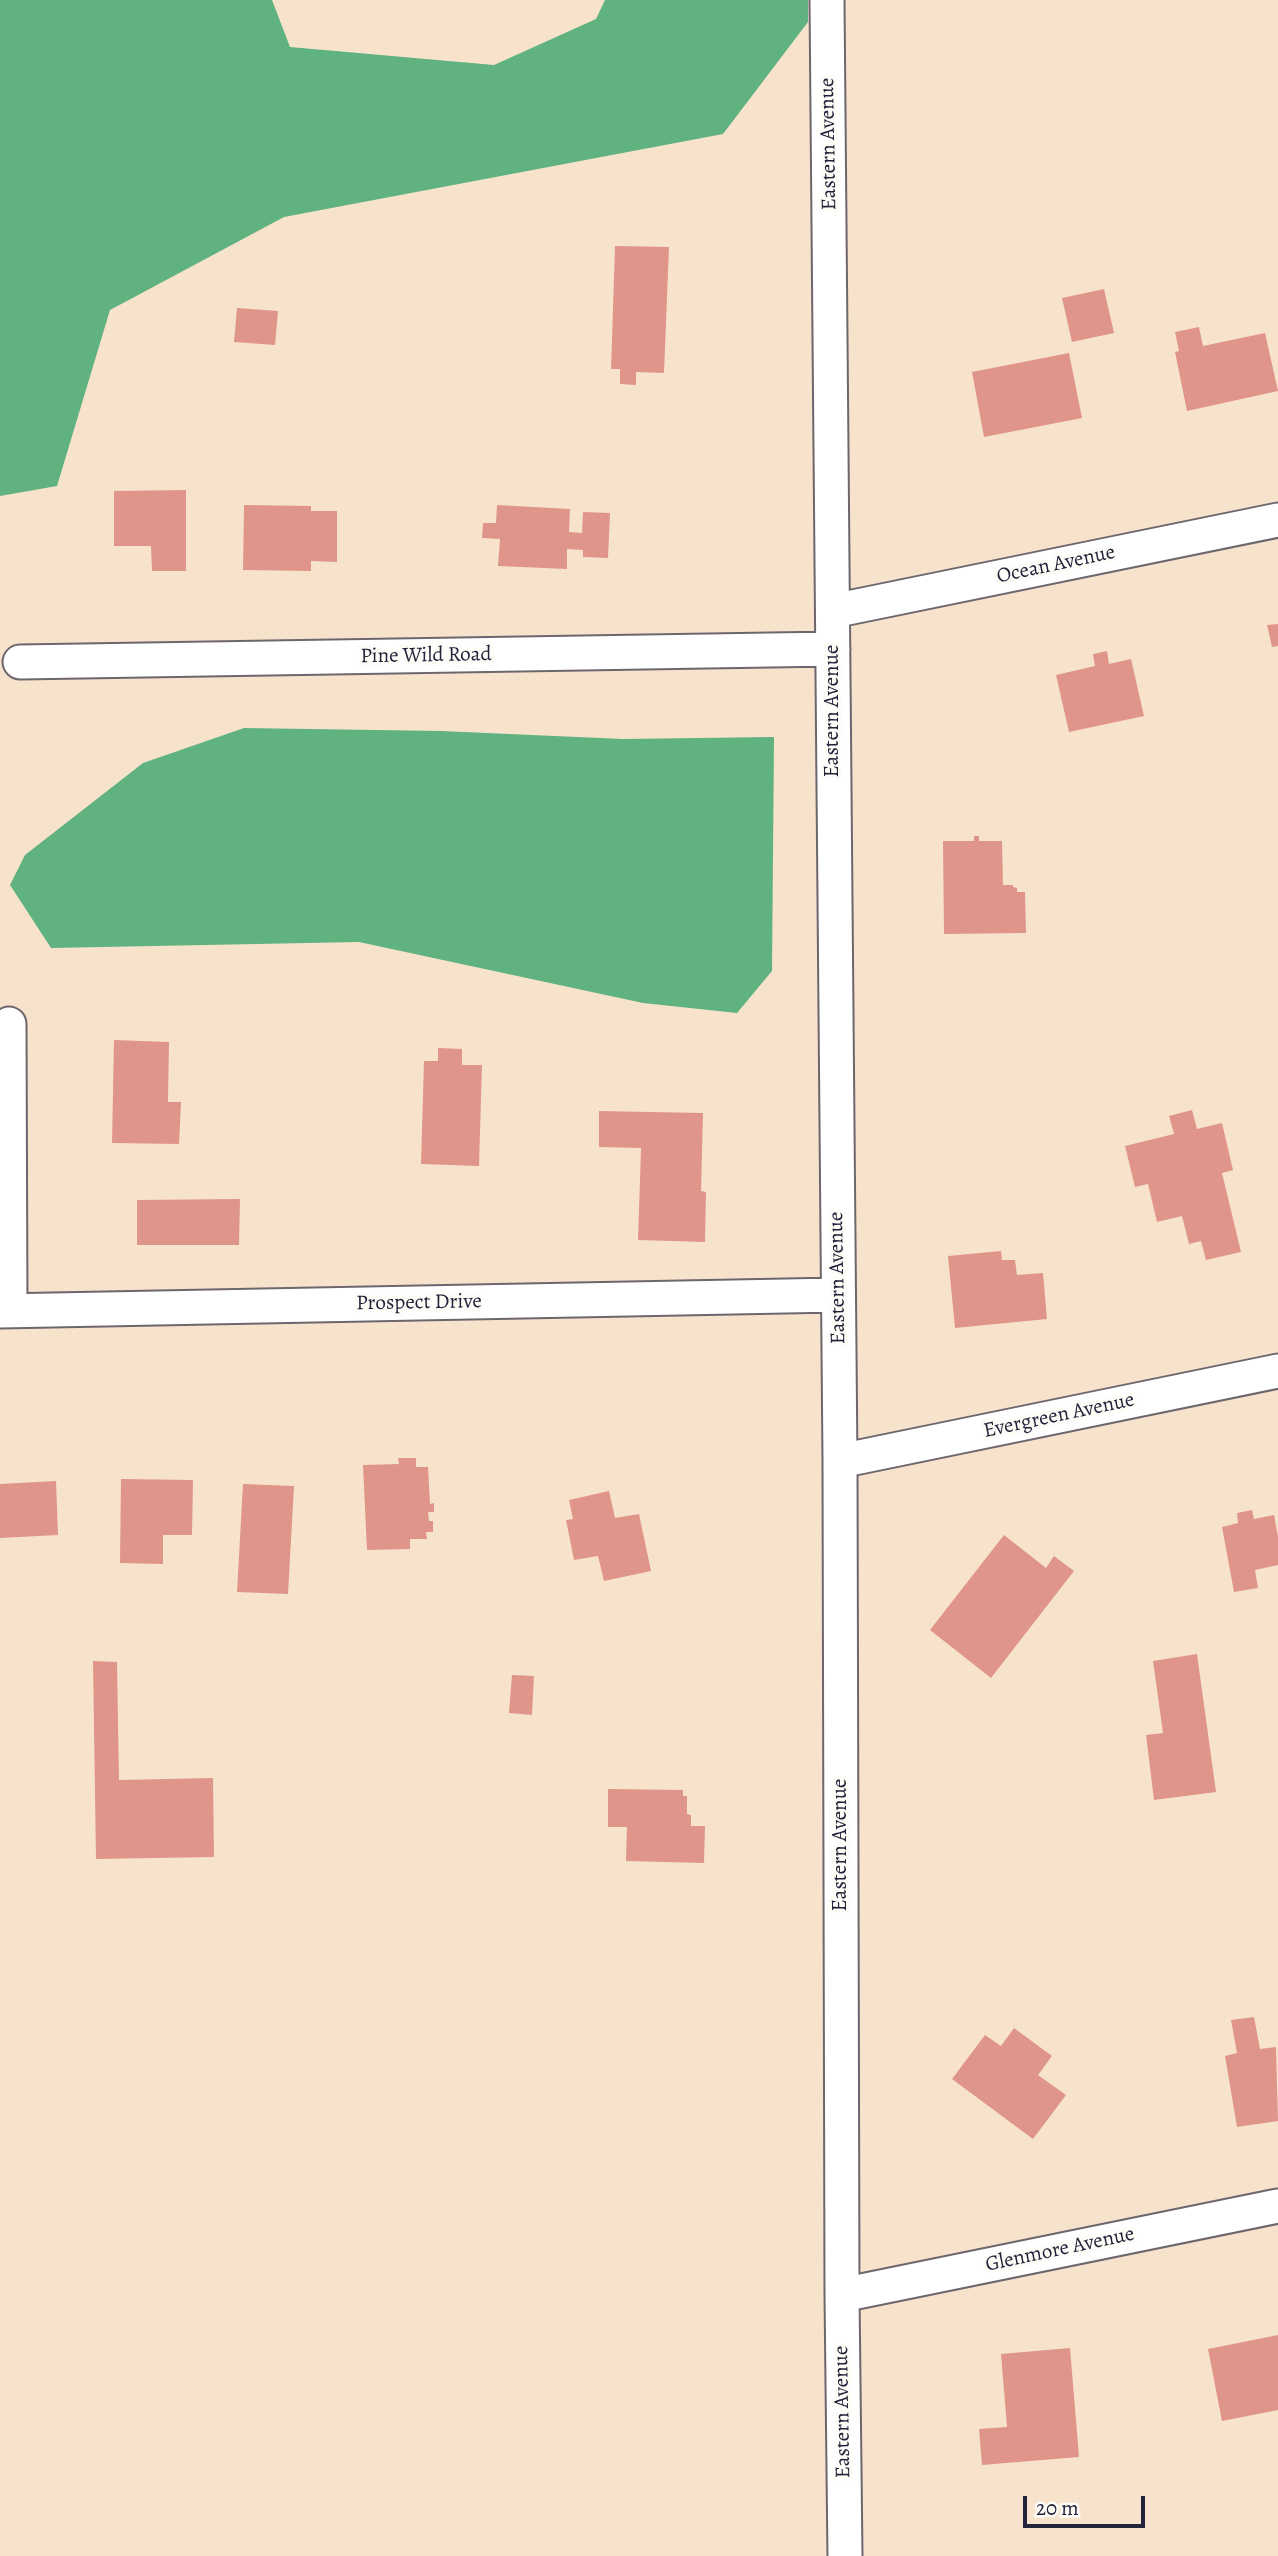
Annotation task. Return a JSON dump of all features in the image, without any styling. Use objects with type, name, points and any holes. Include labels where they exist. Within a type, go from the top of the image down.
[{"type":"street","name":"Eastern Avenue","points":[[827,0],[840,1461],[845,2556]]},
{"type":"street","name":"Ocean Avenue","points":[[833,611],[1278,520]]},
{"type":"street","name":"Pine Wild Road","points":[[20,662],[832,649]]},
{"type":"street","points":[[5,1311],[9,1024]]},
{"type":"street","name":"Prospect Drive","points":[[5,1311],[838,1295]]},
{"type":"street","name":"Evergreen Avenue","points":[[840,1461],[1278,1371]]},
{"type":"street","name":"Glenmore Avenue","points":[[842,2295],[1278,2206]]},
{"type":"green space","points":[[0,0],[272,0],[290,47],[494,65],[596,19],[605,0],[808,0],[808,22],[723,134],[284,217],[110,310],[57,486],[0,496]]},
{"type":"green space","points":[[244,728],[441,731],[623,739],[774,737],[772,971],[737,1013],[643,1003],[359,942],[51,948],[10,885],[25,855],[143,763]]},
{"type":"building","points":[[615,246],[669,247],[664,373],[636,372],[636,385],[620,384],[620,369],[611,369]]},
{"type":"building","points":[[1104,289],[1114,333],[1072,342],[1062,298]]},
{"type":"building","points":[[237,308],[278,311],[275,345],[234,342]]},
{"type":"building","points":[[1199,327],[1203,346],[1265,333],[1278,391],[1187,411],[1175,352],[1179,351],[1175,332]]},
{"type":"building","points":[[1069,353],[1082,418],[984,437],[972,372]]},
{"type":"building","points":[[186,490],[186,571],[152,571],[151,546],[114,546],[114,491]]},
{"type":"building","points":[[244,505],[311,506],[311,511],[337,511],[337,562],[311,561],[311,571],[243,570]]},
{"type":"building","points":[[497,505],[570,509],[569,532],[582,533],[583,512],[610,513],[608,558],[583,557],[583,550],[567,549],[567,569],[498,566],[500,539],[482,538],[483,523],[496,523]]},
{"type":"building","points":[[1278,624],[1278,646],[1272,647],[1267,625]]},
{"type":"building","points":[[1107,651],[1109,664],[1131,659],[1144,716],[1069,732],[1056,675],[1095,666],[1093,654]]},
{"type":"building","points":[[974,836],[979,836],[979,841],[1002,841],[1003,885],[1013,885],[1017,892],[1025,892],[1026,933],[944,934],[943,841],[974,841]]},
{"type":"building","points":[[114,1040],[169,1042],[168,1102],[181,1102],[179,1144],[112,1143]]},
{"type":"building","points":[[438,1048],[462,1049],[462,1065],[482,1065],[479,1166],[421,1164],[424,1061],[438,1061]]},
{"type":"building","points":[[1192,1110],[1197,1129],[1222,1123],[1233,1170],[1222,1173],[1241,1252],[1206,1260],[1201,1241],[1189,1244],[1182,1216],[1157,1222],[1148,1184],[1135,1187],[1125,1146],[1174,1134],[1169,1116]]},
{"type":"building","points":[[599,1111],[703,1113],[701,1191],[706,1192],[705,1242],[638,1240],[641,1148],[599,1147]]},
{"type":"building","points":[[240,1199],[239,1245],[137,1245],[137,1200]]},
{"type":"building","points":[[1001,1251],[1002,1260],[1015,1260],[1017,1275],[1043,1273],[1047,1319],[955,1328],[948,1256]]},
{"type":"building","points":[[398,1458],[416,1458],[416,1467],[428,1467],[430,1504],[434,1503],[434,1512],[428,1512],[429,1521],[433,1521],[433,1532],[426,1532],[427,1539],[410,1539],[410,1549],[367,1550],[363,1465],[399,1464]]},
{"type":"building","points":[[121,1479],[193,1480],[192,1535],[163,1535],[163,1564],[120,1563]]},
{"type":"building","points":[[56,1481],[58,1535],[0,1538],[0,1484]]},
{"type":"building","points":[[243,1484],[294,1486],[288,1594],[237,1592]]},
{"type":"building","points":[[609,1491],[615,1518],[639,1514],[651,1571],[604,1581],[598,1556],[574,1560],[566,1520],[573,1519],[569,1500]]},
{"type":"building","points":[[1252,1510],[1254,1519],[1274,1515],[1278,1537],[1278,1565],[1255,1570],[1258,1588],[1234,1592],[1222,1527],[1238,1523],[1237,1513]]},
{"type":"building","points":[[1004,1535],[1046,1568],[1054,1556],[1074,1571],[991,1678],[930,1630]]},
{"type":"building","points":[[1197,1654],[1216,1792],[1154,1800],[1146,1735],[1163,1733],[1153,1661]]},
{"type":"building","points":[[93,1661],[117,1662],[119,1780],[213,1778],[214,1857],[96,1859]]},
{"type":"building","points":[[512,1675],[534,1676],[532,1715],[509,1713]]},
{"type":"building","points":[[608,1789],[683,1790],[683,1796],[687,1796],[687,1814],[691,1815],[691,1826],[705,1826],[704,1863],[626,1861],[627,1827],[608,1827]]},
{"type":"building","points":[[1254,2017],[1260,2049],[1276,2047],[1278,2121],[1237,2127],[1225,2056],[1237,2053],[1231,2020]]},
{"type":"building","points":[[1014,2028],[1052,2056],[1038,2075],[1066,2095],[1033,2139],[952,2079],[985,2035],[1001,2046]]},
{"type":"building","points":[[1278,2335],[1278,2410],[1222,2421],[1208,2349]]},
{"type":"building","points":[[1070,2348],[1079,2457],[982,2465],[979,2429],[1007,2427],[1001,2354]]}]
